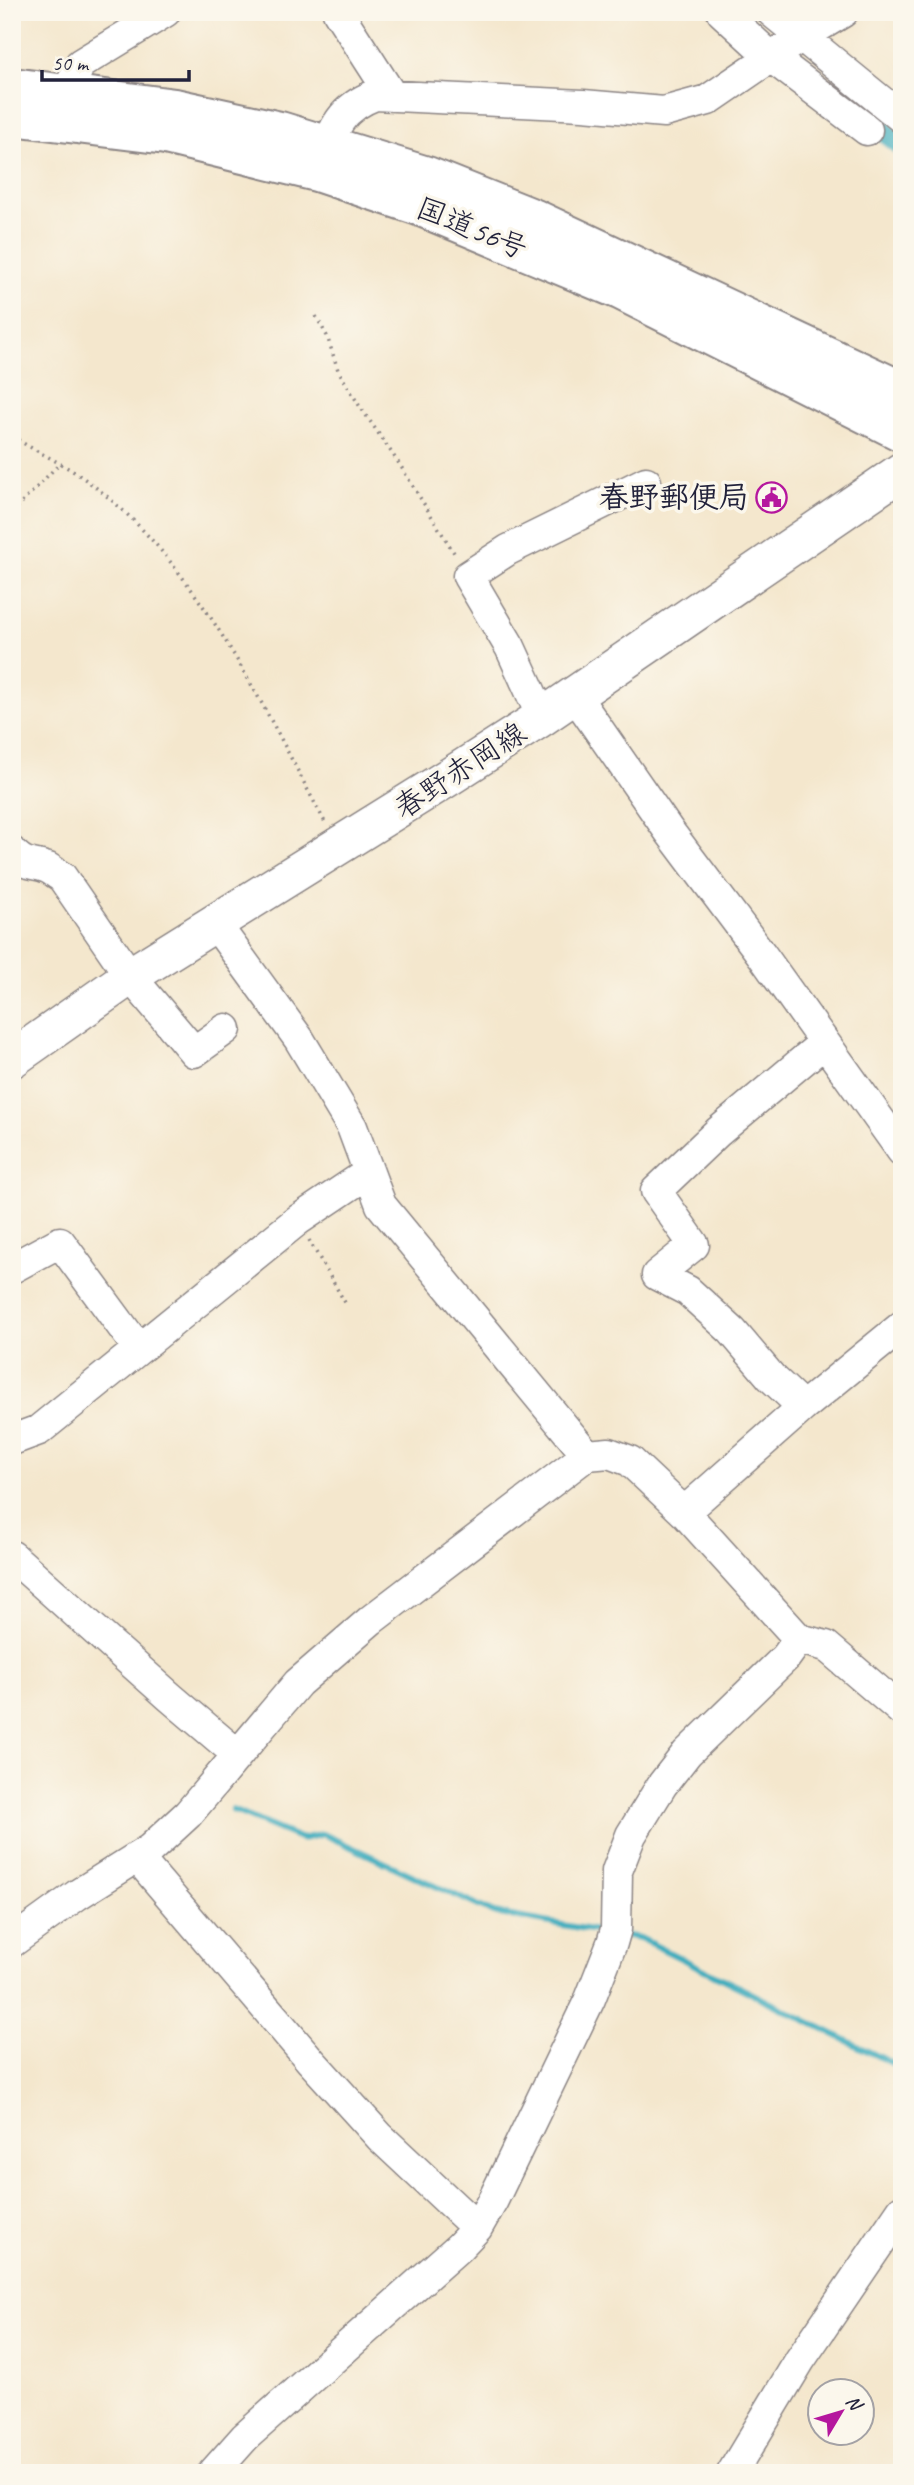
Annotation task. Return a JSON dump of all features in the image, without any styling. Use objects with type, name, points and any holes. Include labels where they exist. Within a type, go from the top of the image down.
[{"type":"highway","name":"国道56号","points":[[12,87],[175,108],[323,158],[419,206],[620,290],[902,432]]},
{"type":"highway","name":"国道56号","points":[[12,116],[166,135],[427,176],[535,219],[902,391]]},
{"type":"main road","name":"春野赤岡線","points":[[12,1059],[130,976],[542,717],[897,481]]},
{"type":"street","points":[[66,94],[80,64],[165,12]]},
{"type":"street","points":[[338,12],[392,96]]},
{"type":"street","points":[[722,12],[786,47],[902,118]]},
{"type":"street","points":[[772,12],[786,47],[867,130]]},
{"type":"street","points":[[323,158],[339,120],[356,102],[375,95],[583,105],[664,112],[708,100],[843,12]]},
{"type":"street","points":[[542,717],[510,647],[468,576],[508,550],[646,482]]},
{"type":"street","points":[[574,694],[669,831],[762,955],[902,1151]]},
{"type":"street","points":[[12,852],[21,861],[48,868],[62,877],[130,976],[194,1052],[226,1029]]},
{"type":"street","points":[[214,922],[299,1039],[352,1126],[381,1205],[587,1455]]},
{"type":"street","points":[[803,1407],[706,1307],[688,1291],[657,1275],[694,1245],[656,1191],[718,1132],[824,1043]]},
{"type":"street","points":[[12,1440],[39,1430],[298,1220],[368,1172]]},
{"type":"street","points":[[12,1268],[60,1242],[138,1348]]},
{"type":"street","points":[[684,1512],[803,1407],[902,1326]]},
{"type":"street","points":[[12,1942],[76,1895],[150,1849],[188,1814],[298,1683],[361,1629],[587,1455],[609,1453],[630,1461],[684,1512],[799,1639],[826,1646],[902,1711]]},
{"type":"street","points":[[12,1556],[170,1698],[237,1754]]},
{"type":"street","points":[[213,2473],[245,2437],[477,2228],[590,1999],[614,1936],[617,1871],[631,1835],[662,1785],[687,1753],[786,1657],[799,1639]]},
{"type":"street","points":[[137,1857],[311,2062],[363,2118],[477,2228]]},
{"type":"street","points":[[732,2473],[800,2360],[902,2210]]},
{"type":"path","points":[[316,316],[327,337],[338,370],[468,576]]},
{"type":"path","points":[[12,436],[85,480],[125,513],[167,559],[205,608],[232,652],[339,846]]},
{"type":"path","points":[[12,513],[59,464]]},
{"type":"path","points":[[298,1220],[346,1306]]},
{"type":"waterway","points":[[861,113],[902,146]]},
{"type":"waterway","points":[[232,1810],[302,1839],[323,1834],[494,1913],[608,1933]]},
{"type":"waterway","points":[[622,1935],[640,1938],[902,2068]]},
{"type":"place","name":"春野郵便局","points":[[772,497]]}]
